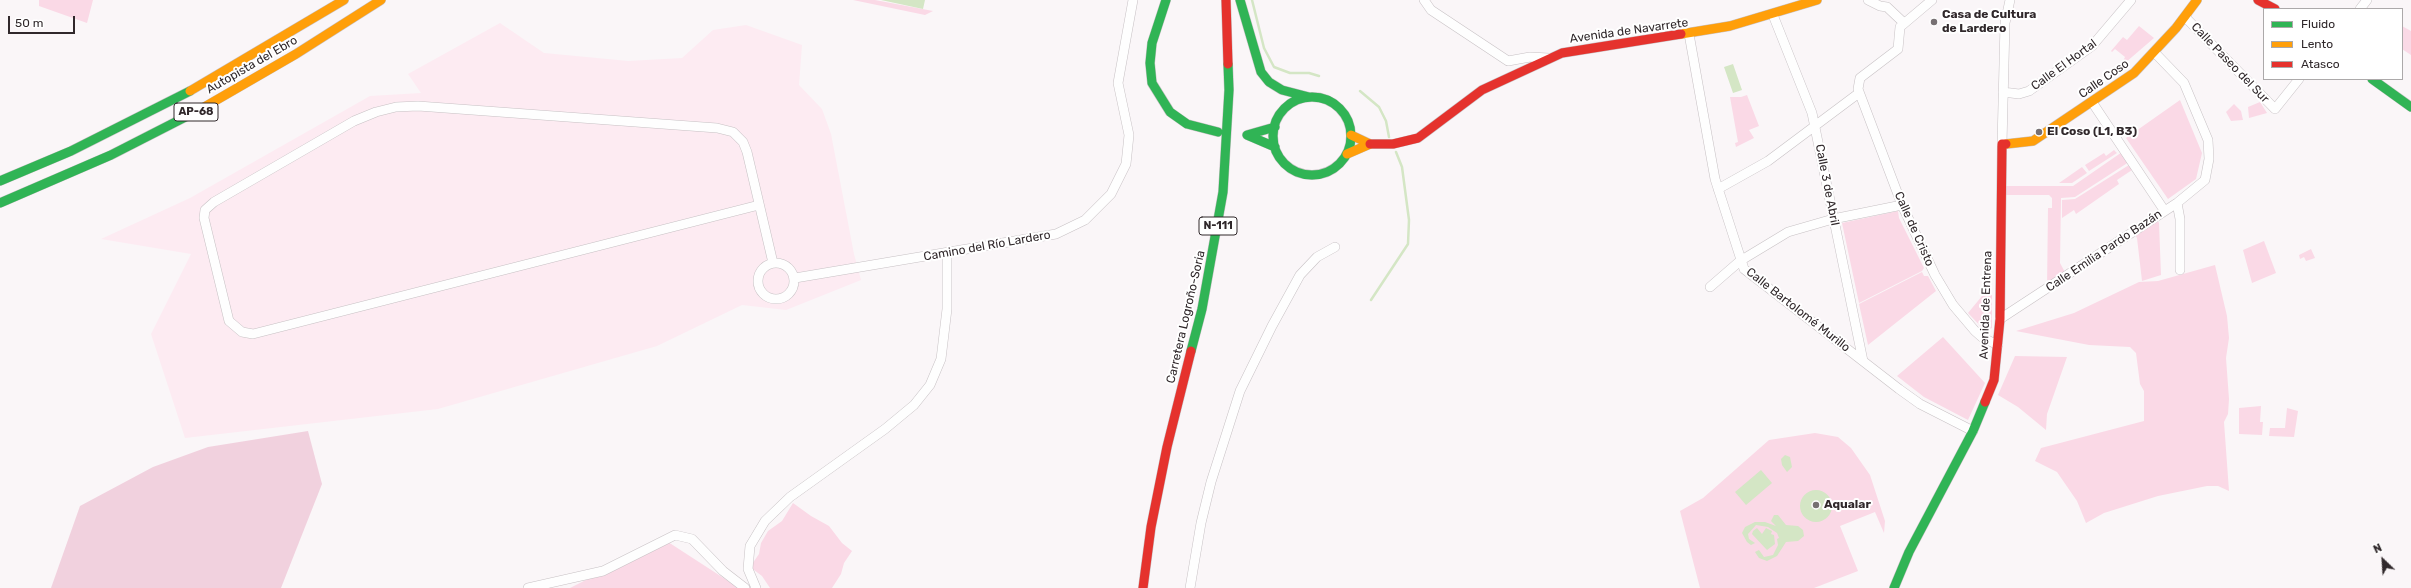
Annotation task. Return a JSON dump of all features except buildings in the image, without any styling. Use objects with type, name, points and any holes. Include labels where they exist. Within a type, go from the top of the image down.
[{"type":"main road","name":"Autopista del Ebro","points":[[0,181],[113,132],[229,70],[344,0]]},
{"type":"main road","name":"Autopista del Ebro","points":[[0,203],[111,155],[196,112],[296,54],[381,0]]},
{"type":"main road","points":[[1166,0],[1152,43],[1150,63],[1152,83],[1170,112],[1187,124],[1218,132]]},
{"type":"main road","name":"Carretera Logroño-Soria","points":[[1143,588],[1151,527],[1167,447],[1202,309],[1223,192],[1229,90],[1226,0]]},
{"type":"main road","points":[[1240,0],[1261,72],[1269,82],[1282,90],[1308,97],[1325,99],[1338,106],[1347,118],[1351,135],[1347,154]]},
{"type":"main road","name":"Avenida de Navarrete","points":[[1370,144],[1393,144],[1418,138],[1430,131],[1482,90],[1550,58],[1579,49],[1689,34],[1773,15],[1817,0]]},
{"type":"main road","name":"Calle Coso","points":[[2002,144],[2034,141],[2134,73],[2155,53],[2197,0]]},
{"type":"main road","points":[[2258,0],[2273,8]]},
{"type":"main road","points":[[2373,80],[2411,107]]},
{"type":"main road","points":[[1308,97],[1297,100],[1285,108],[1275,127],[1275,147],[1286,164],[1297,171],[1310,174],[1332,169],[1347,154],[1370,144]]},
{"type":"main road","points":[[1247,135],[1275,127]]},
{"type":"main road","points":[[1238,134],[1247,135],[1275,147]]},
{"type":"main road","points":[[1351,135],[1370,144]]},
{"type":"main road","name":"Avenida de Entrena","points":[[1894,588],[1909,552],[1973,431],[1991,391],[1998,345],[2000,319],[2002,144]]},
{"type":"street","name":"Camino del Río Lardero","points":[[795,278],[1056,234],[1085,220],[1111,194],[1126,164],[1129,135],[1118,83],[1133,0]]},
{"type":"street","points":[[1424,0],[1431,10],[1508,61],[1530,57],[1550,58]]},
{"type":"street","points":[[1868,0],[1880,6],[1889,3],[1907,21]]},
{"type":"street","points":[[1718,190],[1768,161],[1859,93],[1860,78],[1898,49],[1900,27],[1932,0]]},
{"type":"street","name":"Avenida de Entrena","points":[[2002,144],[2005,23],[2010,0]]},
{"type":"street","name":"Calle El Hortal","points":[[2003,92],[2019,94],[2029,91],[2092,46],[2131,0]]},
{"type":"street","points":[[2361,8],[2367,0]]},
{"type":"street","name":"Calle 3 de Abril","points":[[1773,15],[1810,105],[1863,361]]},
{"type":"street","name":"Calle Paseo del Sur","points":[[2185,17],[2275,109],[2298,80]]},
{"type":"street","name":"Calle Bartolomé Murillo","points":[[1689,34],[1718,190],[1740,261],[1748,274],[1920,404],[1973,431]]},
{"type":"street","name":"Calle Emilia Pardo Bazán","points":[[2000,319],[2177,202],[2205,180],[2209,159],[2208,140],[2184,83],[2155,53]]},
{"type":"street","name":"Calle de Cristo","points":[[1859,93],[1902,205],[1927,261],[1949,298],[1975,331],[1983,338],[1998,345]]},
{"type":"street","points":[[2092,102],[2164,210]]},
{"type":"street","points":[[759,205],[253,334],[242,332],[234,327],[229,321],[204,218],[205,210],[214,202],[354,120],[376,112],[418,106],[725,129],[739,136],[743,142],[759,205],[773,263]]},
{"type":"street","points":[[2177,202],[2180,219],[2180,270]]},
{"type":"street","points":[[1710,286],[1740,261],[1788,232],[1833,219],[1902,205]]},
{"type":"street","points":[[1190,588],[1198,538],[1211,482],[1240,392],[1272,326],[1300,275],[1317,257],[1335,247]]},
{"type":"street","points":[[756,588],[748,569],[750,546],[765,521],[790,497],[885,429],[914,405],[930,385],[941,359],[947,309],[947,253]]},
{"type":"street","points":[[773,263],[785,264],[790,268],[795,278],[795,285],[788,296],[775,300],[763,294],[758,282],[762,270],[773,263]]},
{"type":"street","points":[[528,588],[603,571],[674,535],[692,539],[722,571],[745,588]]},
{"type":"shaded area","points":[[39,0],[93,0],[87,23],[39,6]]},
{"type":"shaded area","points":[[853,0],[875,0],[933,11],[925,15]]},
{"type":"shaded area","points":[[881,0],[925,0],[923,9]]},
{"type":"shaded area","points":[[500,23],[544,53],[628,61],[682,58],[713,30],[746,25],[802,45],[799,85],[822,109],[831,134],[854,254],[861,280],[786,310],[742,305],[657,346],[438,409],[185,438],[151,334],[191,254],[101,239],[190,198],[370,96],[421,93],[408,74]]},
{"type":"shaded area","points":[[2139,26],[2154,38],[2125,63],[2123,61],[2125,57],[2115,49],[2112,52],[2111,51],[2123,37],[2127,40]]},
{"type":"shaded area","points":[[2403,27],[2411,31],[2411,55],[2403,50]]},
{"type":"shaded area","points":[[1733,64],[1742,90],[1733,93],[1724,67]]},
{"type":"shaded area","points":[[1747,95],[1759,126],[1749,130],[1754,138],[1736,147],[1735,143],[1738,142],[1730,97],[1741,97]]},
{"type":"shaded area","points":[[2180,100],[2202,153],[2196,179],[2168,199],[2126,138]]},
{"type":"shaded area","points":[[2260,102],[2267,113],[2249,118],[2248,107]]},
{"type":"shaded area","points":[[2234,104],[2241,111],[2243,120],[2231,121],[2226,112]]},
{"type":"shaded area","points":[[2114,150],[2117,153],[2089,171],[2085,165],[2104,153],[2106,156]]},
{"type":"shaded area","points":[[2125,150],[2132,160],[2075,197],[2061,198],[2060,263],[2067,276],[2047,289],[2048,208],[2052,208],[2052,198],[2049,195],[2001,195],[2001,186],[2073,186]]},
{"type":"shaded area","points":[[2129,165],[2132,170],[2117,180],[2119,184],[2076,214],[2074,210],[2062,218],[2062,200],[2075,199]]},
{"type":"shaded area","points":[[2082,167],[2087,173],[2072,183],[2059,183]]},
{"type":"shaded area","points":[[1898,211],[1899,218],[1924,268],[1922,271],[1859,303],[1842,223]]},
{"type":"shaded area","points":[[2156,218],[2159,223],[2161,275],[2142,281],[2137,238],[2134,233]]},
{"type":"shaded area","points":[[2264,241],[2276,273],[2252,283],[2243,250]]},
{"type":"shaded area","points":[[2311,249],[2315,258],[2306,261],[2304,257],[2300,259],[2299,255]]},
{"type":"shaded area","points":[[2215,265],[2227,316],[2229,338],[2226,358],[2229,399],[2228,414],[2224,422],[2229,491],[2218,486],[2207,486],[2158,496],[2104,513],[2086,523],[2077,501],[2057,472],[2035,461],[2041,448],[2144,421],[2144,391],[2140,384],[2136,353],[2130,347],[2089,345],[2016,331],[2074,313],[2139,282],[2158,281]]},
{"type":"shaded area","points":[[1922,272],[1924,276],[1928,276],[1936,291],[1868,345],[1859,304]]},
{"type":"shaded area","points":[[1992,295],[1992,328],[1985,331],[1968,313],[1982,296]]},
{"type":"shaded area","points":[[1943,337],[1985,383],[1968,420],[1924,397],[1897,376]]},
{"type":"shaded area","points":[[2015,356],[2067,357],[2047,414],[2046,430],[2018,407],[1998,395]]},
{"type":"shaded area","points":[[2261,406],[2260,422],[2263,422],[2262,435],[2239,434],[2239,408]]},
{"type":"shaded area","points":[[2287,408],[2298,411],[2294,437],[2269,436],[2270,428],[2285,428]]},
{"type":"shaded area","points":[[308,431],[322,484],[281,588],[51,588],[80,506],[153,467],[208,447]]},
{"type":"shaded area","name":"Aqualar","points":[[1815,433],[1838,437],[1851,448],[1870,475],[1885,521],[1884,533],[1875,512],[1840,526],[1858,571],[1814,588],[1700,588],[1680,511],[1703,498],[1769,440]]},
{"type":"shaded area","points":[[1785,455],[1790,457],[1792,467],[1787,472],[1782,465],[1781,459]]},
{"type":"shaded area","points":[[1761,470],[1772,483],[1746,505],[1735,492]]},
{"type":"shaded area","name":"Aqualar","points":[[1813,490],[1819,490],[1829,497],[1832,506],[1831,512],[1825,519],[1819,522],[1813,522],[1803,515],[1800,509],[1800,503],[1807,493]]},
{"type":"shaded area","points":[[793,503],[811,516],[829,526],[842,543],[852,551],[844,563],[841,574],[832,588],[770,588],[762,576],[750,567],[759,554],[761,543],[768,531],[782,521]]},
{"type":"shaded area","points":[[1774,515],[1778,515],[1786,525],[1798,526],[1803,530],[1804,536],[1798,541],[1786,542],[1777,556],[1767,561],[1759,558],[1755,552],[1759,550],[1764,557],[1773,555],[1778,545],[1777,539],[1779,538],[1777,533],[1768,527],[1756,525],[1748,534],[1749,539],[1755,543],[1751,545],[1747,542],[1742,533],[1745,527],[1755,522],[1765,522],[1776,526],[1771,521]]},
{"type":"shaded area","points":[[1757,528],[1762,534],[1766,528],[1772,531],[1771,534],[1774,535],[1775,544],[1767,550],[1752,534]]},
{"type":"shaded area","points":[[665,540],[739,588],[570,588]]},
{"type":"waterway","points":[[1252,0],[1264,48],[1274,67],[1290,73],[1309,73],[1319,76]]},
{"type":"waterway","points":[[1360,91],[1379,107],[1386,121],[1389,137]]},
{"type":"waterway","points":[[1371,300],[1408,244],[1409,220],[1402,167],[1396,152]]},
{"type":"traffic: fast","points":[[1166,0],[1152,43],[1150,63],[1152,83],[1170,112],[1187,124],[1218,132]]},
{"type":"traffic: fast","points":[[1240,0],[1261,72],[1269,82],[1282,90],[1309,97]]},
{"type":"traffic: fast","points":[[1191,351],[1202,309],[1223,192],[1229,90],[1228,64]]},
{"type":"traffic: fast","points":[[2373,80],[2411,107]]},
{"type":"traffic: fast","points":[[0,181],[71,151],[190,91]]},
{"type":"traffic: fast","points":[[1312,97],[1327,100],[1339,109],[1348,121],[1351,136],[1348,151],[1339,163],[1327,172],[1312,175],[1297,172],[1285,163],[1276,151],[1273,136],[1276,121],[1285,109],[1297,100],[1312,97]]},
{"type":"traffic: fast","points":[[0,203],[111,155],[201,109]]},
{"type":"traffic: fast","points":[[1275,127],[1247,135],[1275,147]]},
{"type":"traffic: fast","points":[[1894,588],[1909,552],[1973,431],[1985,402]]},
{"type":"traffic: slow","points":[[190,91],[344,0]]},
{"type":"traffic: slow","points":[[201,109],[296,54],[381,0]]},
{"type":"traffic: slow","points":[[1681,34],[1730,26],[1817,0]]},
{"type":"traffic: slow","points":[[2006,144],[2033,141],[2134,73],[2176,28],[2197,0]]},
{"type":"traffic: slow","points":[[1347,154],[1370,144],[1351,135]]},
{"type":"traffic: jam","points":[[1226,0],[1228,64]]},
{"type":"traffic: jam","points":[[2258,0],[2273,8]]},
{"type":"traffic: jam","points":[[1370,144],[1393,144],[1418,138],[1482,90],[1562,53],[1681,34]]},
{"type":"traffic: jam","points":[[1985,402],[1994,380],[2000,319],[2002,144],[2006,144]]},
{"type":"traffic: jam","points":[[1143,588],[1151,527],[1167,447],[1191,351]]},
{"type":"place","name":"Casa de Cultura de Lardero","points":[[1934,22]]},
{"type":"place","name":"El Coso (L1, B3)","points":[[2039,132]]},
{"type":"place","name":"Aqualar","points":[[1816,505]]}]
